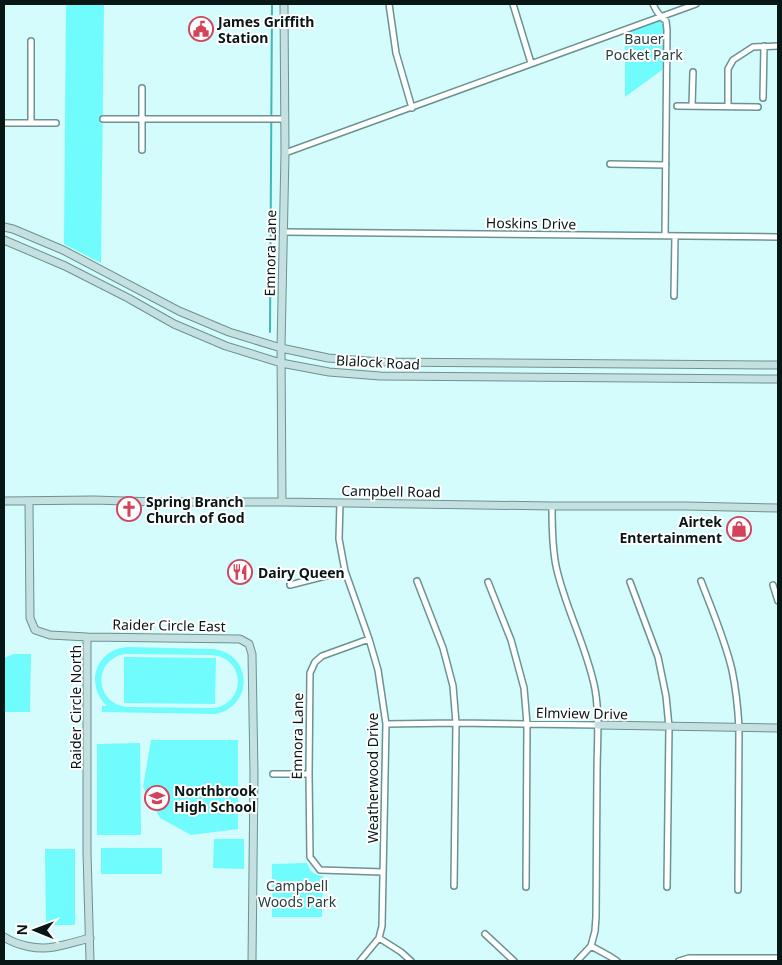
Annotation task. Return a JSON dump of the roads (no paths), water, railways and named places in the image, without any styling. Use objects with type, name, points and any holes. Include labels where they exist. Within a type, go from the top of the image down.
[{"type":"street","name":"Emnora Lane","points":[[282,502],[281,348],[285,153],[282,119],[284,4]]},
{"type":"street","points":[[389,4],[396,53],[412,108]]},
{"type":"street","points":[[513,4],[531,64]]},
{"type":"street","points":[[653,4],[660,17],[666,21],[667,30],[665,236]]},
{"type":"street","points":[[285,153],[696,4]]},
{"type":"street","points":[[31,42],[31,123]]},
{"type":"street","points":[[763,98],[764,46]]},
{"type":"street","points":[[728,106],[728,69],[733,60],[753,47],[778,46]]},
{"type":"street","points":[[692,106],[693,72]]},
{"type":"street","points":[[142,88],[142,150]]},
{"type":"street","points":[[677,106],[758,107]]},
{"type":"street","points":[[103,119],[282,119]]},
{"type":"street","points":[[4,123],[56,123]]},
{"type":"street","points":[[610,164],[666,165]]},
{"type":"street","name":"Blalock Road","points":[[4,226],[63,250],[179,311],[229,332],[281,348],[328,358],[380,362],[778,365]]},
{"type":"street","name":"Hoskins Drive","points":[[283,232],[778,237]]},
{"type":"street","points":[[674,236],[674,296]]},
{"type":"street","name":"Blalock Road","points":[[4,240],[64,266],[128,298],[174,324],[226,346],[281,363],[332,372],[380,376],[778,379]]},
{"type":"street","points":[[422,377],[424,362]]},
{"type":"street","points":[[516,377],[517,364]]},
{"type":"street","points":[[617,378],[618,365]]},
{"type":"street","points":[[748,379],[750,365]]},
{"type":"street","name":"Campbell Road","points":[[4,500],[778,508]]},
{"type":"street","name":"Raider Circle North","points":[[30,501],[30,618],[35,630],[50,635],[87,636],[87,852],[90,961]]},
{"type":"street","name":"Weatherwood Drive","points":[[340,503],[339,538],[345,571],[378,670],[386,724],[383,919],[379,938]]},
{"type":"street","points":[[552,506],[552,530],[556,566],[588,660],[595,690],[598,725],[595,930],[591,946],[577,961]]},
{"type":"street","points":[[290,585],[345,571]]},
{"type":"street","points":[[417,581],[443,648],[453,686],[456,723],[454,886]]},
{"type":"street","points":[[488,582],[511,640],[524,688],[527,724],[526,887]]},
{"type":"street","points":[[630,582],[658,657],[666,696],[669,727],[667,887]]},
{"type":"street","points":[[701,582],[721,634],[732,670],[738,706],[738,890]]},
{"type":"street","points":[[773,585],[778,601]]},
{"type":"street","name":"Raider Circle East","points":[[87,636],[240,639],[249,644],[252,654],[253,756],[252,961]]},
{"type":"street","name":"Emnora Lane","points":[[369,639],[322,656],[315,662],[310,673],[310,857],[320,870],[383,872]]},
{"type":"street","name":"Elmview Drive","points":[[386,724],[456,723],[778,728]]},
{"type":"street","points":[[273,774],[309,774]]},
{"type":"street","points":[[485,934],[514,961]]},
{"type":"street","points":[[4,937],[12,943],[34,947],[54,947],[90,938]]},
{"type":"street","points":[[360,961],[379,938],[411,961]]},
{"type":"street","points":[[591,946],[612,956],[617,961]]},
{"type":"street","points":[[679,961],[690,958],[755,960],[778,958]]},
{"type":"waterway","points":[[270,332],[272,4]]},
{"type":"place","name":"James Griffith Station","points":[[201,29]]},
{"type":"place","name":"Spring Branch Church of God","points":[[129,509]]},
{"type":"place","name":"Airtek Entertainment","points":[[739,529]]},
{"type":"place","name":"Dairy Queen","points":[[240,572]]},
{"type":"place","name":"Northbrook High School","points":[[157,798]]},
{"type":"park label","name":"Bauer Pocket Park","points":[[644,46]]},
{"type":"park label","name":"Campbell Woods Park","points":[[297,894]]}]
